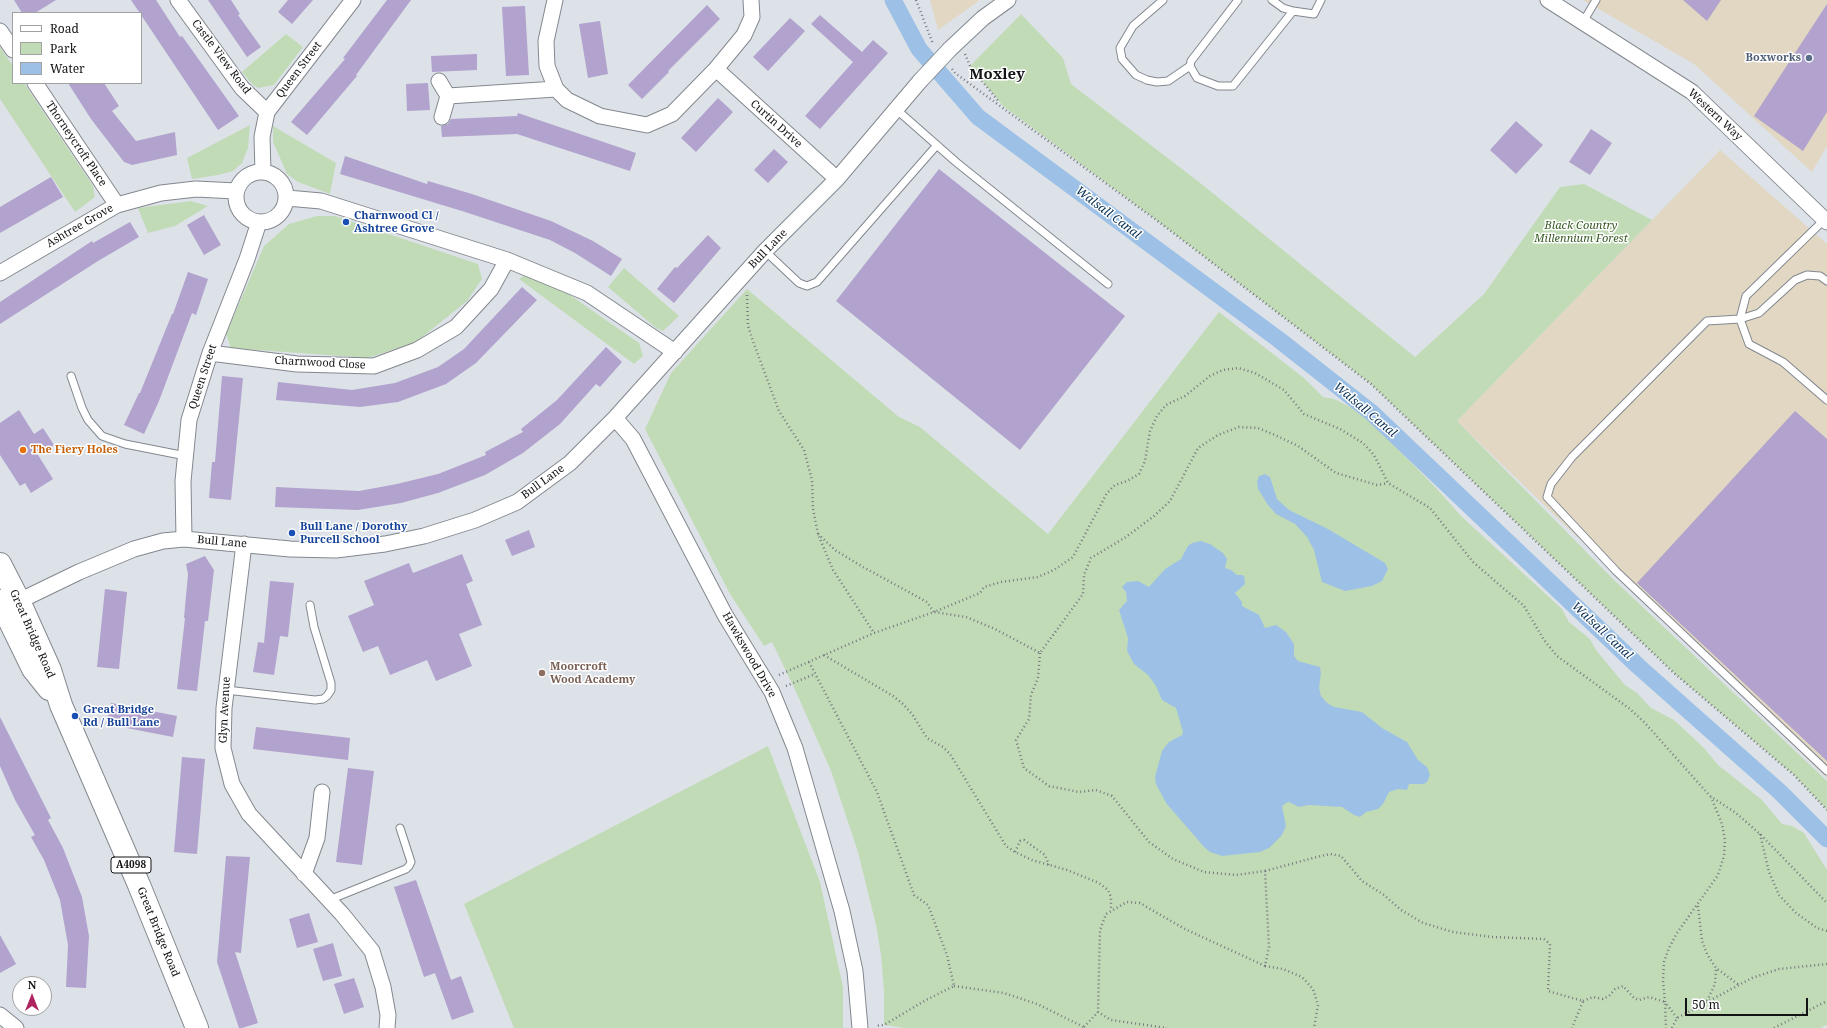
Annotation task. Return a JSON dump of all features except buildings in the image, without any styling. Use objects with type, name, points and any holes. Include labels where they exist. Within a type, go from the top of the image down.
[{"type":"main road","name":"Great Bridge Road","points":[[0,564],[6,598],[20,643],[33,668],[61,704]]},
{"type":"main road","name":"Great Bridge Road","points":[[6,598],[50,670],[61,704],[139,885],[193,1027]]},
{"type":"street","name":"Castle View Road","points":[[178,0],[242,88],[267,112]]},
{"type":"street","name":"Queen Street","points":[[263,172],[262,137],[267,112],[353,0]]},
{"type":"street","points":[[555,0],[546,41],[547,66],[556,89],[567,100],[600,116],[647,125],[672,114],[716,69],[744,35],[752,17],[751,0]]},
{"type":"street","points":[[949,47],[983,18],[1008,0]]},
{"type":"street","name":"Western Way","points":[[1548,0],[1692,92],[1826,218]]},
{"type":"street","points":[[0,31],[12,49]]},
{"type":"street","name":"Bull Lane","points":[[6,598],[79,572],[134,549],[163,541],[184,539],[290,548],[336,550],[406,541],[475,520],[517,502],[570,463],[615,418],[765,252],[837,179],[949,47]]},
{"type":"street","name":"Curtin Drive","points":[[716,69],[837,179]]},
{"type":"street","points":[[439,81],[448,96],[442,117]]},
{"type":"street","name":"Thorneycroft Place","points":[[36,84],[117,204]]},
{"type":"street","points":[[448,96],[556,89]]},
{"type":"street","points":[[253,172],[263,172],[273,174],[280,180],[286,191],[287,198],[282,212],[276,218],[268,222],[259,222],[250,220],[238,209],[236,191],[245,177],[253,172]]},
{"type":"street","name":"Ashtree Grove","points":[[0,273],[117,204],[161,193],[196,189],[236,191]]},
{"type":"street","points":[[287,198],[321,201],[507,260],[587,293],[675,352]]},
{"type":"street","name":"Queen Street","points":[[184,539],[183,481],[189,420],[210,352],[247,259],[259,222]]},
{"type":"street","name":"Charnwood Close","points":[[210,352],[297,364],[374,366],[417,350],[456,327],[491,289],[507,260]]},
{"type":"street","name":"Hawkswood Drive","points":[[615,418],[633,439],[725,615],[772,692],[795,748],[842,911],[855,971],[860,1027]]},
{"type":"street","name":"Glyn Avenue","points":[[244,544],[226,690],[223,748],[232,784],[249,814],[329,900],[372,951],[383,987],[388,1015],[387,1028]]},
{"type":"street","points":[[304,874],[317,838],[322,792]]},
{"type":"street","points":[[0,1015],[16,1028]]},
{"type":"lane","points":[[1163,0],[1130,30],[1120,48],[1122,59],[1136,75],[1147,80],[1157,82],[1168,81],[1190,66],[1191,62],[1238,0]]},
{"type":"lane","points":[[1272,0],[1283,8],[1293,12],[1314,14],[1321,0]]},
{"type":"lane","points":[[1582,22],[1596,0]]},
{"type":"lane","points":[[1190,66],[1198,78],[1218,86],[1233,86],[1293,12]]},
{"type":"lane","points":[[897,110],[937,146],[1108,284]]},
{"type":"lane","points":[[765,252],[799,283],[807,286],[817,282],[937,146]]},
{"type":"lane","points":[[1826,218],[1746,296],[1740,319],[1749,344],[1782,362],[1827,400]]},
{"type":"lane","points":[[1827,281],[1820,276],[1807,274],[1795,280],[1759,313],[1740,319],[1707,322],[1572,457],[1551,484],[1547,497],[1616,571],[1827,771]]},
{"type":"lane","points":[[70,376],[88,420],[102,436],[125,444],[186,456]]},
{"type":"lane","points":[[226,690],[315,700],[323,699],[327,696],[331,690],[331,682],[314,626],[310,605]]},
{"type":"lane","points":[[329,900],[406,869],[409,866],[411,862],[400,828]]},
{"type":"path","points":[[916,0],[932,44],[949,47],[970,66],[1002,106]]},
{"type":"path","points":[[951,67],[955,73],[1163,225],[1371,384],[1674,673],[1794,775],[1827,810]]},
{"type":"path","points":[[748,288],[748,326],[779,411],[804,450],[812,480],[813,509],[818,534],[833,570],[874,633]]},
{"type":"path","points":[[774,677],[874,633],[934,612],[980,593],[984,587],[1001,582],[1038,577],[1054,570],[1073,557],[1107,493],[1115,485],[1127,481],[1139,474],[1145,461],[1150,431],[1157,416],[1166,405],[1185,396],[1210,376],[1223,370],[1238,368],[1255,373],[1284,390],[1304,414],[1340,429],[1363,443],[1374,455],[1388,484],[1430,508],[1473,562],[1524,606],[1544,640],[1557,656],[1640,718],[1710,796],[1736,813],[1760,834],[1827,903]]},
{"type":"path","points":[[1388,484],[1376,485],[1336,473],[1298,446],[1258,428],[1239,428],[1218,435],[1198,448],[1170,501],[1154,516],[1126,537],[1091,558],[1084,575],[1083,594],[1040,653],[1038,678],[1031,695],[1029,719],[1016,740],[1024,768],[1049,786],[1080,792],[1096,790],[1112,796],[1149,842],[1173,859],[1204,872],[1236,875],[1265,871],[1330,854],[1341,856],[1362,881],[1384,894],[1401,910],[1423,922],[1453,932],[1544,939],[1550,944],[1548,991],[1583,1001],[1593,997],[1603,999],[1609,996],[1615,989],[1622,986],[1634,998],[1639,1000],[1649,997],[1665,1002],[1677,1018]]},
{"type":"path","points":[[818,534],[835,550],[863,568],[926,602],[934,612],[966,618],[995,629],[1040,653]]},
{"type":"path","points":[[824,655],[893,696],[903,704],[912,714],[926,738],[943,747],[950,754],[1006,846],[1015,852],[1099,883],[1108,890],[1112,897],[1111,910]]},
{"type":"path","points":[[809,662],[877,792],[914,894],[928,905],[947,955],[954,986]]},
{"type":"path","points":[[782,688],[815,674]]},
{"type":"path","points":[[1666,1028],[1663,981],[1664,962],[1677,933],[1698,906],[1718,875],[1724,856],[1725,840],[1722,824],[1710,796]]},
{"type":"path","points":[[1760,834],[1769,872],[1779,895],[1796,913],[1817,928],[1827,931]]},
{"type":"path","points":[[1015,852],[1020,841],[1024,840],[1045,855],[1049,865]]},
{"type":"path","points":[[1265,871],[1269,947],[1265,966]]},
{"type":"path","points":[[860,1027],[884,1026],[926,1000],[954,986],[1004,993],[1037,1004],[1085,1028],[1098,1012],[1100,930],[1106,914],[1127,902],[1140,903],[1185,928],[1265,966],[1283,970],[1302,977],[1313,989],[1318,1005],[1314,1028]]},
{"type":"path","points":[[1698,906],[1702,941],[1707,954],[1716,968],[1739,985]]},
{"type":"path","points":[[1672,1028],[1677,1018],[1739,985],[1778,969],[1827,964]]},
{"type":"path","points":[[1705,1003],[1715,984],[1716,968]]},
{"type":"path","points":[[1572,1028],[1583,1001]]},
{"type":"path","points":[[1774,1028],[1827,1001]]},
{"type":"path","points":[[1098,1012],[1111,1020],[1166,1028]]},
{"type":"shaded area","points":[[930,0],[980,0],[938,30]]},
{"type":"shaded area","points":[[1583,0],[1827,0],[1827,146],[1812,172],[1694,64]]},
{"type":"shaded area","points":[[1720,150],[1827,244],[1827,778],[1457,421]]},
{"type":"green space","name":"Black Country Millennium Forest","points":[[1021,14],[1063,58],[1071,84],[1199,182],[1415,357],[1484,294],[1560,187],[1584,184],[1652,220],[1457,421],[1613,579],[1827,781],[1827,810],[1794,775],[1674,673],[1371,384],[1163,225],[1003,106],[970,66]]},
{"type":"green space","points":[[286,34],[303,47],[274,85],[258,88],[253,85],[242,72]]},
{"type":"green space","points":[[0,47],[12,65],[12,84],[25,84],[93,186],[95,197],[75,212],[0,99]]},
{"type":"green space","points":[[250,125],[248,148],[242,163],[233,171],[192,179],[187,158]]},
{"type":"green space","points":[[273,126],[336,163],[330,194],[298,182],[287,174],[273,142]]},
{"type":"green space","points":[[191,201],[208,206],[175,226],[148,233],[138,208]]},
{"type":"green space","points":[[317,216],[335,216],[478,264],[482,279],[467,301],[416,342],[368,358],[231,348],[226,334],[264,246],[289,224]]},
{"type":"green space","points":[[624,268],[679,316],[663,331],[656,328],[608,287]]},
{"type":"green space","points":[[525,275],[570,295],[639,343],[643,356],[634,364],[519,279]]},
{"type":"green space","points":[[747,289],[899,417],[920,427],[1048,534],[1219,312],[1304,378],[1323,397],[1334,399],[1363,413],[1437,489],[1461,516],[1562,609],[1569,622],[1590,639],[1596,650],[1625,685],[1637,693],[1651,708],[1674,720],[1704,748],[1718,765],[1761,799],[1782,824],[1792,826],[1804,833],[1827,870],[1827,1025],[1820,1028],[904,1028],[884,1025],[884,992],[881,955],[876,925],[858,852],[831,771],[772,642],[764,646],[730,594],[645,429],[671,373]]},
{"type":"green space","points":[[768,746],[820,882],[843,987],[843,1028],[514,1028],[464,904]]},
{"type":"water","points":[[1265,474],[1270,477],[1277,499],[1289,510],[1328,529],[1385,563],[1388,569],[1382,581],[1372,586],[1345,591],[1322,582],[1314,550],[1307,537],[1295,524],[1276,514],[1268,505],[1258,489],[1257,482],[1259,476]]},
{"type":"water","points":[[1201,541],[1210,544],[1223,553],[1227,559],[1225,568],[1231,570],[1237,575],[1244,576],[1245,584],[1235,593],[1242,602],[1242,606],[1259,615],[1265,628],[1276,625],[1286,632],[1294,644],[1294,656],[1298,661],[1320,667],[1321,673],[1319,688],[1321,696],[1327,703],[1334,707],[1362,712],[1382,728],[1407,742],[1418,760],[1427,767],[1430,775],[1427,782],[1424,784],[1409,784],[1407,790],[1398,789],[1389,792],[1383,804],[1378,809],[1366,812],[1360,817],[1342,807],[1309,805],[1299,807],[1289,802],[1286,803],[1282,806],[1286,826],[1282,835],[1269,848],[1260,852],[1222,856],[1210,852],[1204,847],[1166,803],[1156,784],[1155,777],[1162,751],[1169,742],[1182,735],[1183,732],[1176,708],[1162,700],[1156,686],[1148,675],[1134,664],[1127,651],[1128,638],[1119,610],[1127,601],[1126,592],[1122,587],[1127,582],[1138,581],[1149,587],[1165,569],[1181,559],[1188,546],[1192,543]]},
{"type":"waterway","name":"Walsall Canal","points":[[893,0],[919,49],[978,117],[1278,339],[1372,413],[1638,666],[1780,792],[1827,839]]},
{"type":"place","name":"Boxworks","points":[[1809,58]]},
{"type":"place","name":"Charnwood Cl / Ashtree Grove","points":[[346,222]]},
{"type":"place","name":"The Fiery Holes","points":[[23,450]]},
{"type":"place","name":"Bull Lane / Dorothy Purcell School","points":[[292,533]]},
{"type":"place","name":"Moorcroft Wood Academy","points":[[542,673]]},
{"type":"place","name":"Great Bridge Rd / Bull Lane","points":[[75,716]]},
{"type":"district","name":"Moxley","points":[[997,75]]}]
